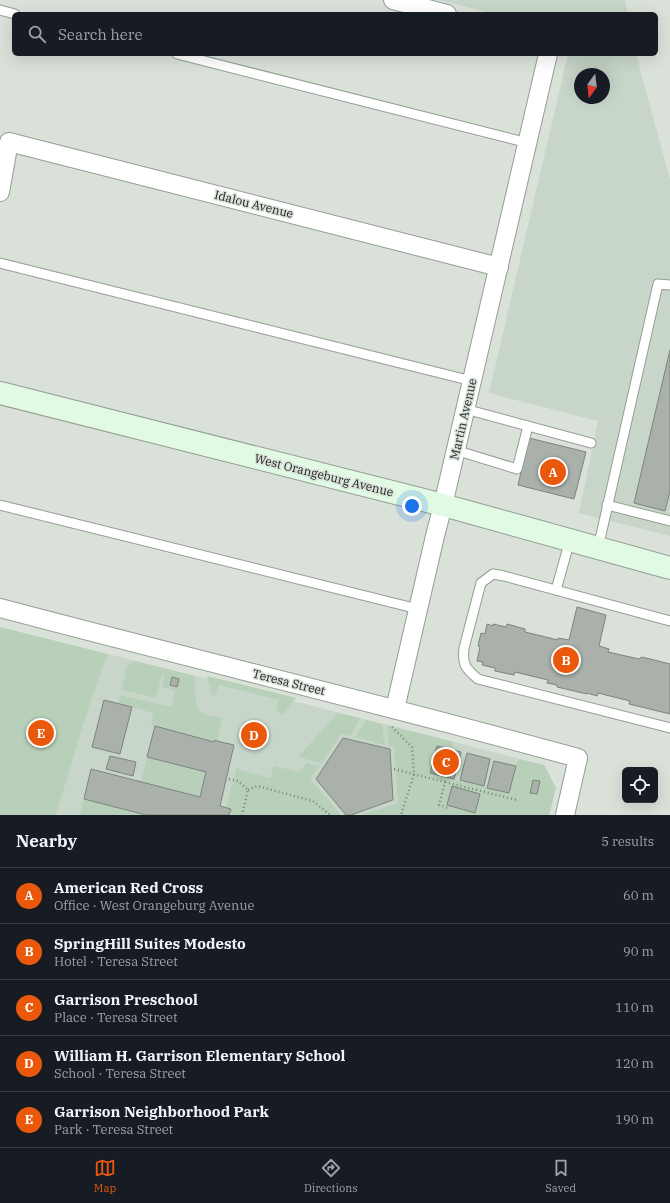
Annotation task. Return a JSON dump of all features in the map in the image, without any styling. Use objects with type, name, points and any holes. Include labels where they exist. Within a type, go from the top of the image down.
[{"type":"street","points":[[393,0],[439,12]]},
{"type":"street","name":"Martin Avenue","points":[[394,709],[530,136],[548,56]]},
{"type":"street","name":"Idalou Avenue","points":[[0,192],[9,142],[499,267]]},
{"type":"street","name":"West Orangeburg Avenue","points":[[0,393],[443,505],[670,568]]},
{"type":"street","name":"Teresa Street","points":[[0,608],[127,642],[394,709],[578,758],[565,815]]},
{"type":"lane","points":[[0,10],[12,13]]},
{"type":"lane","points":[[186,56],[530,136]]},
{"type":"lane","points":[[0,263],[472,381]]},
{"type":"lane","points":[[598,548],[658,284],[670,285]]},
{"type":"lane","points":[[465,409],[591,443]]},
{"type":"lane","points":[[455,450],[517,469],[528,426]]},
{"type":"lane","points":[[0,504],[418,609]]},
{"type":"lane","points":[[607,505],[670,521]]},
{"type":"lane","points":[[556,590],[570,540]]},
{"type":"lane","points":[[670,621],[493,574],[481,583],[463,656],[466,669],[478,679],[670,728]]},
{"type":"path","points":[[392,727],[412,747],[414,774],[401,815]]},
{"type":"path","points":[[394,769],[517,800]]},
{"type":"path","points":[[229,779],[238,781],[248,790]]},
{"type":"path","points":[[445,782],[440,806],[450,809]]},
{"type":"path","points":[[248,790],[257,786],[313,801],[330,815]]},
{"type":"path","points":[[242,815],[248,790]]},
{"type":"shaded area","points":[[439,0],[625,0],[628,12],[487,12]]},
{"type":"shaded area","points":[[568,56],[637,56],[670,180],[670,536],[579,513],[598,421],[489,393]]},
{"type":"shaded area","points":[[0,627],[108,654],[92,697],[56,815],[0,815]]},
{"type":"shaded area","points":[[108,654],[207,679],[207,676],[296,698],[293,701],[544,765],[556,788],[549,815],[56,815],[92,697]]},
{"type":"shaded area","points":[[135,661],[195,676],[195,696],[200,710],[205,714],[222,718],[217,741],[215,740],[214,742],[151,725],[153,713],[118,703],[120,695],[172,707],[175,691],[162,687],[164,675],[162,675],[156,698],[121,690],[127,666]]},
{"type":"shaded area","points":[[207,676],[296,698],[283,714],[276,710],[279,700],[219,685],[215,695],[212,695]]},
{"type":"shaded area","points":[[338,713],[360,718],[351,736],[341,734],[322,763],[298,757]]},
{"type":"shaded area","points":[[366,720],[382,724],[385,745],[355,737]]},
{"type":"shaded area","points":[[387,725],[454,742],[452,749],[437,746],[430,773],[509,793],[518,759],[544,765],[556,788],[549,815],[362,815],[398,803],[394,747],[389,746]]},
{"type":"shaded area","points":[[147,757],[206,772],[200,797],[141,782]]},
{"type":"shaded area","points":[[307,763],[319,766],[310,779],[341,815],[229,815],[231,810],[226,808],[237,766],[239,770],[270,778],[274,766],[299,772]]},
{"type":"shaded area","points":[[84,799],[146,815],[80,815]]},
{"type":"building","points":[[670,350],[670,491],[665,511],[634,503]]},
{"type":"building","points":[[529,438],[586,452],[574,499],[518,485]]},
{"type":"building","points":[[577,607],[606,615],[599,646],[609,649],[608,652],[639,659],[642,657],[670,664],[670,714],[629,704],[630,701],[598,693],[597,696],[557,687],[557,685],[547,683],[548,680],[515,672],[514,675],[495,671],[495,668],[482,665],[483,662],[477,661],[481,633],[485,634],[487,624],[506,627],[507,624],[525,629],[525,632],[558,640],[558,638],[569,640]]},
{"type":"building","points":[[172,677],[179,679],[177,687],[170,685]]},
{"type":"building","points":[[104,700],[132,707],[120,754],[92,747]]},
{"type":"building","points":[[155,726],[214,742],[215,740],[234,745],[220,806],[231,809],[229,815],[146,815],[84,799],[91,769],[200,797],[206,772],[147,757]]},
{"type":"building","points":[[343,738],[390,749],[393,800],[351,815],[346,815],[316,779]]},
{"type":"building","points":[[437,746],[461,752],[454,779],[430,773]]},
{"type":"building","points":[[467,753],[490,759],[484,786],[460,780]]},
{"type":"building","points":[[110,756],[136,762],[133,776],[106,769]]},
{"type":"building","points":[[494,761],[516,766],[509,793],[487,788]]},
{"type":"building","points":[[533,780],[540,781],[537,794],[530,793]]},
{"type":"building","points":[[452,786],[480,794],[475,813],[447,805]]},
{"type":"place","name":"American Red Cross","points":[[553,472]]},
{"type":"place","name":"SpringHill Suites Modesto","points":[[566,660]]},
{"type":"place","name":"Garrison Neighborhood Park","points":[[41,733]]},
{"type":"place","name":"William H. Garrison Elementary School","points":[[254,735]]},
{"type":"place","name":"Garrison Preschool","points":[[446,762]]}]
